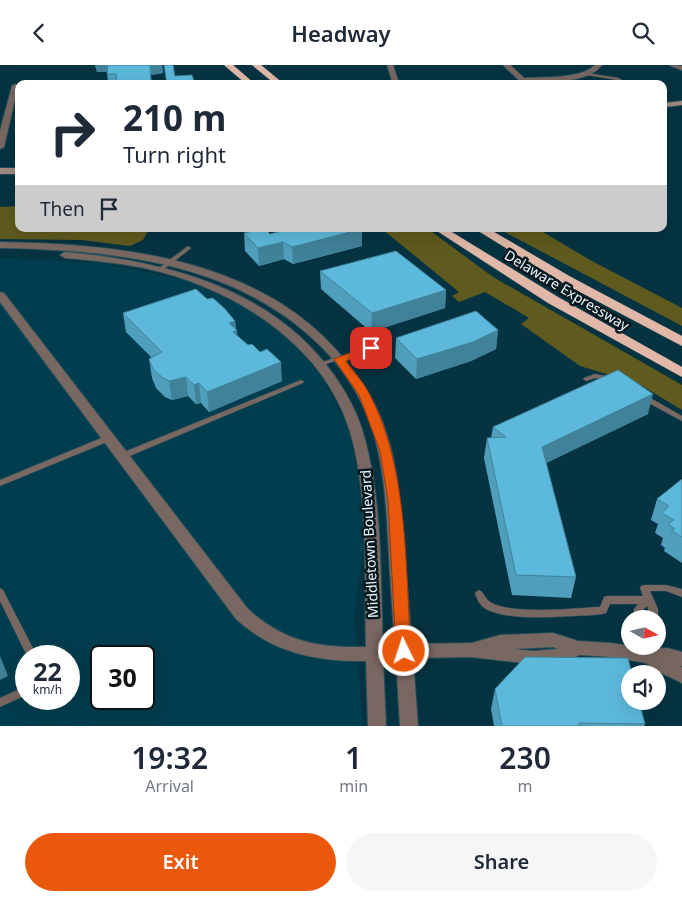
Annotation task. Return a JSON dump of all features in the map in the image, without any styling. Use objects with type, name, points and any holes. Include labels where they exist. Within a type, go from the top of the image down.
[{"type":"highway","points":[[228,65],[246,80]]},
{"type":"highway","points":[[256,65],[275,80]]},
{"type":"highway","name":"Delaware Expressway","points":[[445,232],[553,300],[682,373]]},
{"type":"highway","name":"Delaware Expressway","points":[[486,232],[632,316],[682,342]]},
{"type":"highway","points":[[632,316],[682,338]]},
{"type":"main road","points":[[667,105],[682,103]]},
{"type":"main road","points":[[0,171],[15,171]]},
{"type":"street","points":[[390,65],[395,80]]},
{"type":"street","points":[[506,65],[523,80]]},
{"type":"street","points":[[540,80],[587,74],[597,69],[598,65]]},
{"type":"street","points":[[673,65],[682,68]]},
{"type":"street","points":[[0,147],[15,86]]},
{"type":"street","name":"Middletown Boulevard","points":[[2,249],[166,266],[236,283],[277,305],[310,329],[340,359],[365,395],[386,451],[394,500],[409,726]]},
{"type":"street","name":"Middletown Boulevard","points":[[166,266],[210,285],[260,311],[293,335],[321,364],[342,396],[351,417],[365,466],[369,501],[377,726]]},
{"type":"street","points":[[0,295],[242,614],[254,626],[279,641],[312,651],[472,650],[509,656],[541,658],[563,656],[578,648],[621,649]]},
{"type":"street","points":[[649,655],[663,666],[682,675]]},
{"type":"street","points":[[666,655],[682,659]]},
{"type":"lane","points":[[587,74],[619,80]]},
{"type":"lane","points":[[166,266],[188,248]]},
{"type":"lane","points":[[321,364],[371,348]]},
{"type":"lane","points":[[586,379],[602,376],[622,385]]},
{"type":"lane","points":[[122,456],[301,382]]},
{"type":"lane","points":[[639,394],[682,419]]},
{"type":"lane","points":[[0,483],[109,438]]},
{"type":"lane","points":[[652,610],[644,589],[666,588],[682,593]]},
{"type":"lane","points":[[0,592],[26,645]]},
{"type":"lane","points":[[479,594],[482,601],[489,607],[511,612],[595,611],[603,610],[607,600],[647,600]]},
{"type":"lane","points":[[640,610],[647,600]]},
{"type":"lane","points":[[0,703],[15,696]]},
{"type":"shaded area","points":[[15,206],[15,232],[147,232],[143,240],[130,246],[81,240],[0,239],[0,207]]},
{"type":"shaded area","points":[[386,232],[432,232],[493,277],[682,385],[682,410],[639,384],[580,366],[521,324],[529,318],[485,292],[459,302],[452,296],[459,292]]},
{"type":"shaded area","points":[[505,232],[543,232],[590,260],[682,308],[682,326]]},
{"type":"shaded area","points":[[0,258],[102,263],[184,280],[234,299],[272,324],[303,353],[325,383],[348,428],[358,475],[364,542],[354,618],[363,726],[0,726]]},
{"type":"building","points":[[108,65],[150,65],[151,80],[117,80],[116,74],[107,74]]},
{"type":"building","points":[[164,65],[173,65],[175,76],[192,75],[194,80],[166,80]]},
{"type":"building","points":[[350,232],[292,247],[283,242],[258,248],[244,233]]},
{"type":"building","points":[[396,251],[446,290],[372,313],[320,271]]},
{"type":"building","points":[[196,289],[207,299],[213,298],[225,309],[235,321],[229,323],[237,330],[233,332],[248,345],[252,344],[260,352],[267,349],[281,362],[207,392],[199,383],[194,385],[186,377],[169,381],[162,377],[153,369],[149,359],[162,352],[123,313]]},
{"type":"building","points":[[476,311],[498,330],[473,342],[417,359],[396,338]]},
{"type":"building","points":[[618,370],[653,394],[542,447],[576,577],[516,575],[487,438],[506,437],[493,427]]},
{"type":"building","points":[[682,479],[682,537],[671,530],[675,529],[668,524],[674,520],[662,513],[669,506],[657,499]]},
{"type":"building","points":[[525,657],[628,658],[630,665],[621,665],[621,710],[641,710],[645,724],[579,723],[579,726],[502,726],[495,689]]},
{"type":"route","points":[[371,348],[340,359],[365,395],[386,451],[394,500],[404,651]]}]
